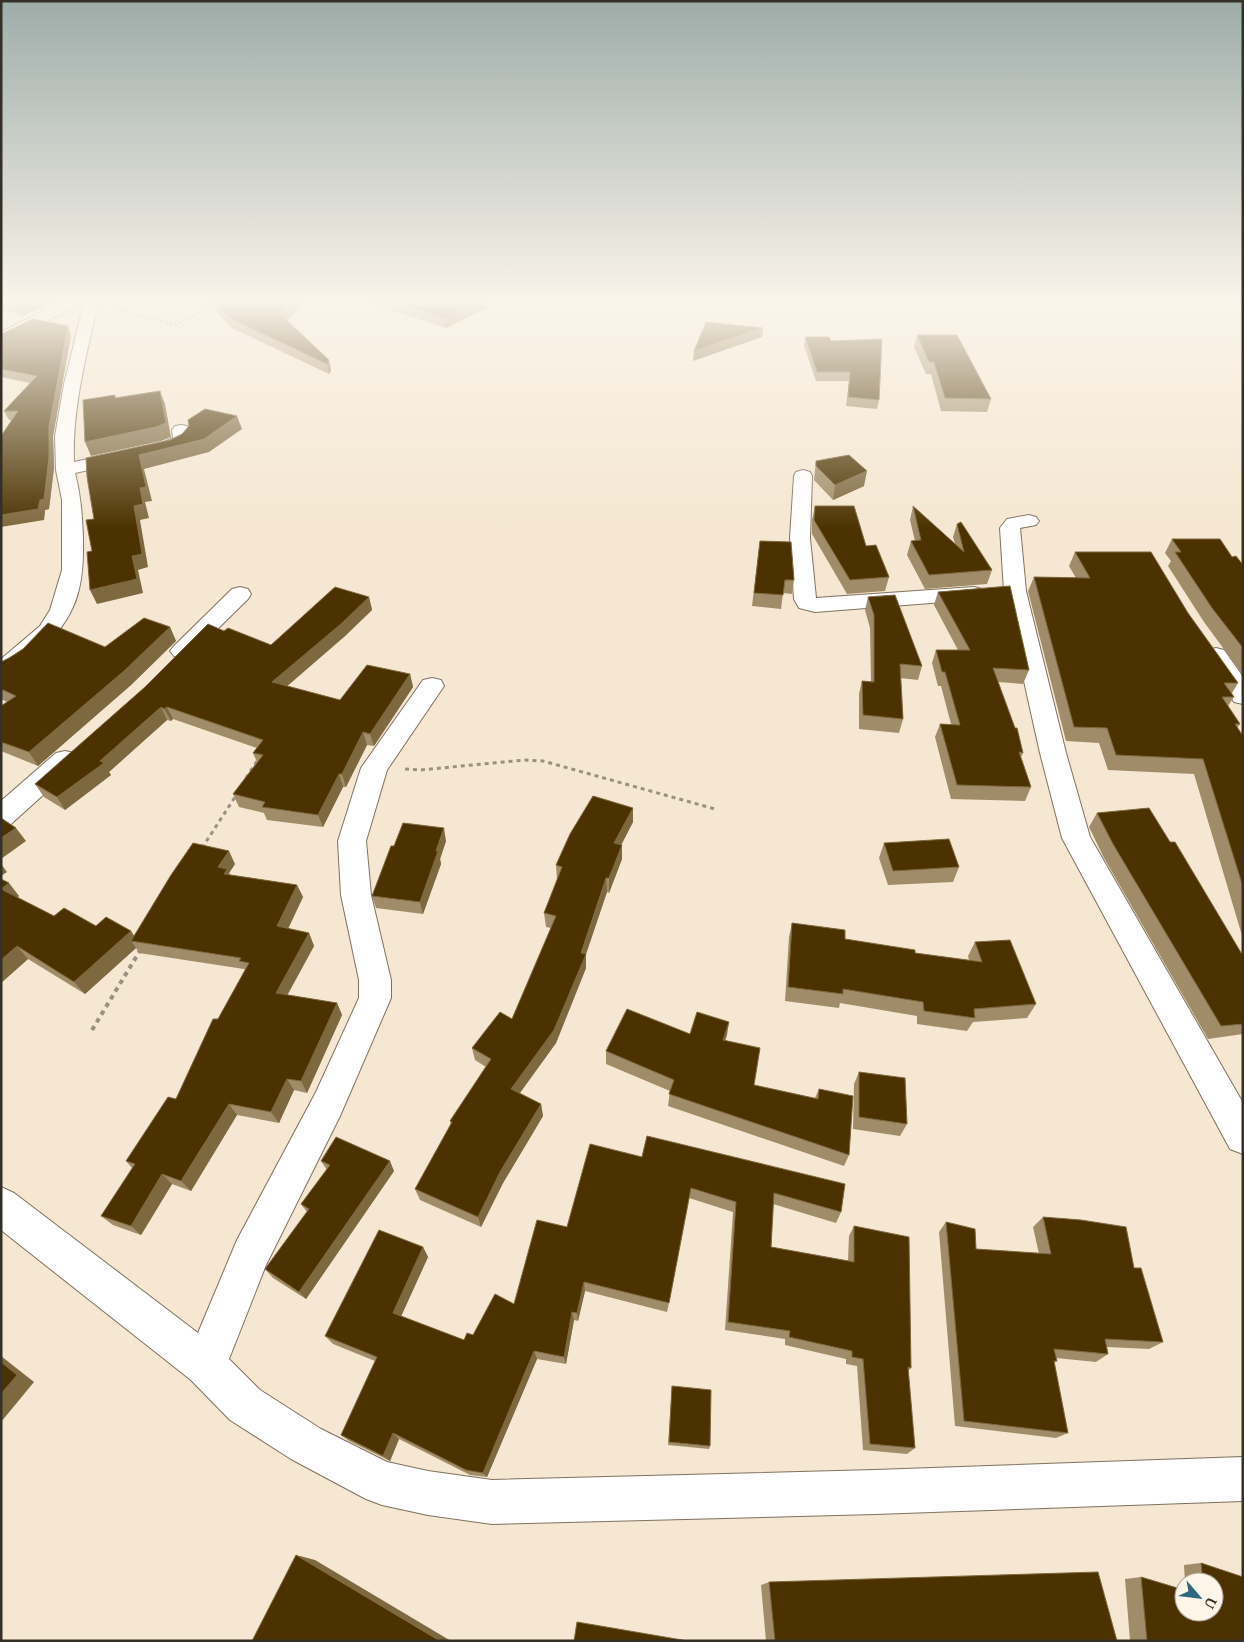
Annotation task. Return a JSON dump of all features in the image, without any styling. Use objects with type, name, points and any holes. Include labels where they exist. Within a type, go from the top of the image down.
[{"type":"street","points":[[1,670],[17,660],[49,630],[61,610],[69,588],[73,570],[72,500],[65,470],[64,436],[74,376]]},
{"type":"street","points":[[65,470],[168,446],[183,438],[181,430]]},
{"type":"street","points":[[803,476],[799,513],[801,566],[807,603],[815,605],[1015,591]]},
{"type":"street","points":[[1029,521],[1014,523],[1010,528],[1015,591],[1053,753],[1076,838],[1243,1138]]},
{"type":"street","points":[[168,665],[240,594]]},
{"type":"street","points":[[1205,641],[1243,696]]},
{"type":"street","points":[[206,1365],[250,1254],[328,1104],[375,998],[375,980],[356,895],[352,841],[374,768],[432,686]]},
{"type":"street","points":[[1,817],[82,744]]},
{"type":"street","points":[[1,1206],[206,1365],[245,1405],[306,1444],[382,1483],[428,1493],[492,1502],[875,1492],[1243,1479]]},
{"type":"path","points":[[244,780],[264,750]]},
{"type":"path","points":[[374,768],[420,770],[526,760],[543,762],[715,809]]},
{"type":"path","points":[[201,850],[240,787]]},
{"type":"path","points":[[92,1030],[142,946]]},
{"type":"building","points":[[35,376],[59,376],[49,426],[49,458],[44,499],[40,500],[38,509],[1,515],[1,436],[18,411],[4,411],[37,376]]},
{"type":"building","points":[[850,376],[880,376],[879,400],[848,397]]},
{"type":"building","points":[[938,376],[979,376],[991,399],[945,398]]},
{"type":"building","points":[[160,391],[166,423],[156,427],[85,442],[83,400],[115,395],[115,398]]},
{"type":"building","points":[[205,409],[237,416],[204,439],[139,455],[146,487],[140,488],[143,504],[134,506],[142,554],[132,556],[137,579],[90,590],[87,552],[92,551],[86,520],[94,519],[86,458],[170,440],[182,434],[189,426],[188,420]]},
{"type":"building","points":[[849,455],[867,471],[835,485],[816,466],[816,461]]},
{"type":"building","points":[[815,506],[854,506],[866,546],[876,545],[889,577],[850,580],[814,520]]},
{"type":"building","points":[[913,506],[964,552],[957,524],[961,522],[992,570],[929,575],[911,541],[921,540]]},
{"type":"building","points":[[1172,539],[1220,539],[1232,557],[1236,556],[1243,565],[1243,648],[1212,608],[1175,552],[1181,552]]},
{"type":"building","points":[[760,541],[791,542],[794,580],[785,580],[783,595],[754,593]]},
{"type":"building","points":[[1075,552],[1151,552],[1188,613],[1238,683],[1224,683],[1234,697],[1222,697],[1240,724],[1235,724],[1243,736],[1243,887],[1203,759],[1116,755],[1107,728],[1074,727],[1034,577],[1090,578]]},
{"type":"building","points":[[1010,586],[1029,670],[993,668],[1015,728],[1017,728],[1023,753],[1019,752],[1031,787],[957,785],[940,724],[960,725],[945,672],[942,672],[936,650],[970,650],[938,592]]},
{"type":"building","points":[[335,587],[369,597],[342,623],[272,682],[340,700],[367,665],[410,674],[370,734],[363,732],[342,774],[339,774],[318,815],[262,807],[265,802],[233,794],[263,755],[253,753],[263,740],[167,707],[164,709],[161,707],[100,761],[104,763],[57,797],[35,784],[145,687],[208,624],[224,631],[228,628],[271,645]]},
{"type":"building","points":[[895,595],[922,666],[900,664],[903,719],[863,715],[862,681],[874,682],[874,615],[868,597]]},
{"type":"building","points":[[144,618],[170,627],[124,671],[29,752],[1,742],[1,706],[16,696],[1,689],[1,662],[23,649],[48,623],[105,647]]},
{"type":"building","points":[[593,796],[633,808],[614,843],[622,845],[609,878],[606,878],[581,953],[586,954],[554,1030],[511,1089],[541,1104],[500,1172],[478,1217],[415,1189],[452,1122],[450,1121],[491,1059],[472,1048],[500,1012],[512,1019],[556,916],[544,913],[562,867],[556,865],[570,834]]},
{"type":"building","points":[[1149,808],[1170,842],[1175,842],[1243,956],[1243,1024],[1221,1026],[1113,844],[1097,813]]},
{"type":"building","points":[[1,818],[16,828],[1,838]]},
{"type":"building","points":[[403,823],[444,828],[420,902],[372,896],[391,846],[394,846]]},
{"type":"building","points":[[949,839],[959,867],[893,871],[884,843]]},
{"type":"building","points":[[193,843],[229,851],[218,867],[227,869],[224,874],[297,885],[277,926],[309,933],[276,993],[337,1003],[301,1081],[287,1079],[271,1112],[229,1104],[181,1181],[162,1174],[131,1226],[101,1216],[135,1164],[126,1161],[168,1097],[176,1099],[213,1019],[218,1019],[249,963],[239,961],[241,958],[131,941]]},
{"type":"building","points":[[1,879],[9,883],[1,889]]},
{"type":"building","points":[[1,889],[54,916],[64,908],[96,926],[106,917],[131,931],[74,982],[17,946],[1,960]]},
{"type":"building","points":[[792,923],[845,930],[845,939],[915,950],[915,953],[982,962],[975,942],[1010,940],[1036,1004],[974,1009],[975,1018],[924,1011],[923,1002],[843,989],[843,994],[788,987]]},
{"type":"building","points":[[627,1009],[690,1034],[697,1012],[729,1022],[723,1040],[760,1048],[754,1085],[818,1099],[819,1089],[853,1096],[849,1155],[669,1094],[674,1080],[606,1051]]},
{"type":"building","points":[[859,1072],[905,1078],[907,1124],[859,1117]]},
{"type":"building","points":[[647,1136],[845,1184],[841,1212],[774,1193],[771,1247],[854,1262],[854,1226],[909,1237],[911,1368],[908,1367],[915,1448],[870,1444],[863,1359],[852,1357],[852,1351],[789,1337],[790,1331],[728,1322],[736,1202],[691,1188],[669,1303],[584,1282],[577,1313],[572,1312],[564,1357],[534,1351],[483,1473],[466,1470],[393,1433],[383,1456],[341,1435],[377,1357],[325,1336],[379,1230],[423,1247],[393,1313],[464,1340],[467,1333],[473,1335],[495,1294],[514,1304],[537,1220],[567,1227],[590,1144],[642,1157]]},
{"type":"building","points":[[336,1137],[390,1161],[299,1292],[265,1269],[309,1209],[301,1204],[330,1165],[321,1161]]},
{"type":"building","points":[[1043,1217],[1081,1220],[1126,1227],[1134,1268],[1141,1268],[1163,1342],[1105,1339],[1108,1354],[1054,1349],[1057,1361],[1054,1361],[1068,1433],[964,1421],[946,1222],[975,1229],[976,1249],[1051,1254]]},
{"type":"building","points":[[1,1362],[17,1375],[1,1394]]},
{"type":"building","points":[[672,1386],[711,1390],[710,1446],[669,1442]]},
{"type":"building","points":[[296,1555],[440,1641],[252,1641]]},
{"type":"building","points":[[1201,1563],[1243,1577],[1243,1641],[1147,1641],[1141,1577],[1174,1587],[1174,1622],[1224,1622],[1224,1572],[1202,1572]]},
{"type":"building","points":[[1098,1572],[1117,1641],[775,1641],[769,1582]]},
{"type":"building","points":[[577,1622],[688,1641],[574,1641]]}]
